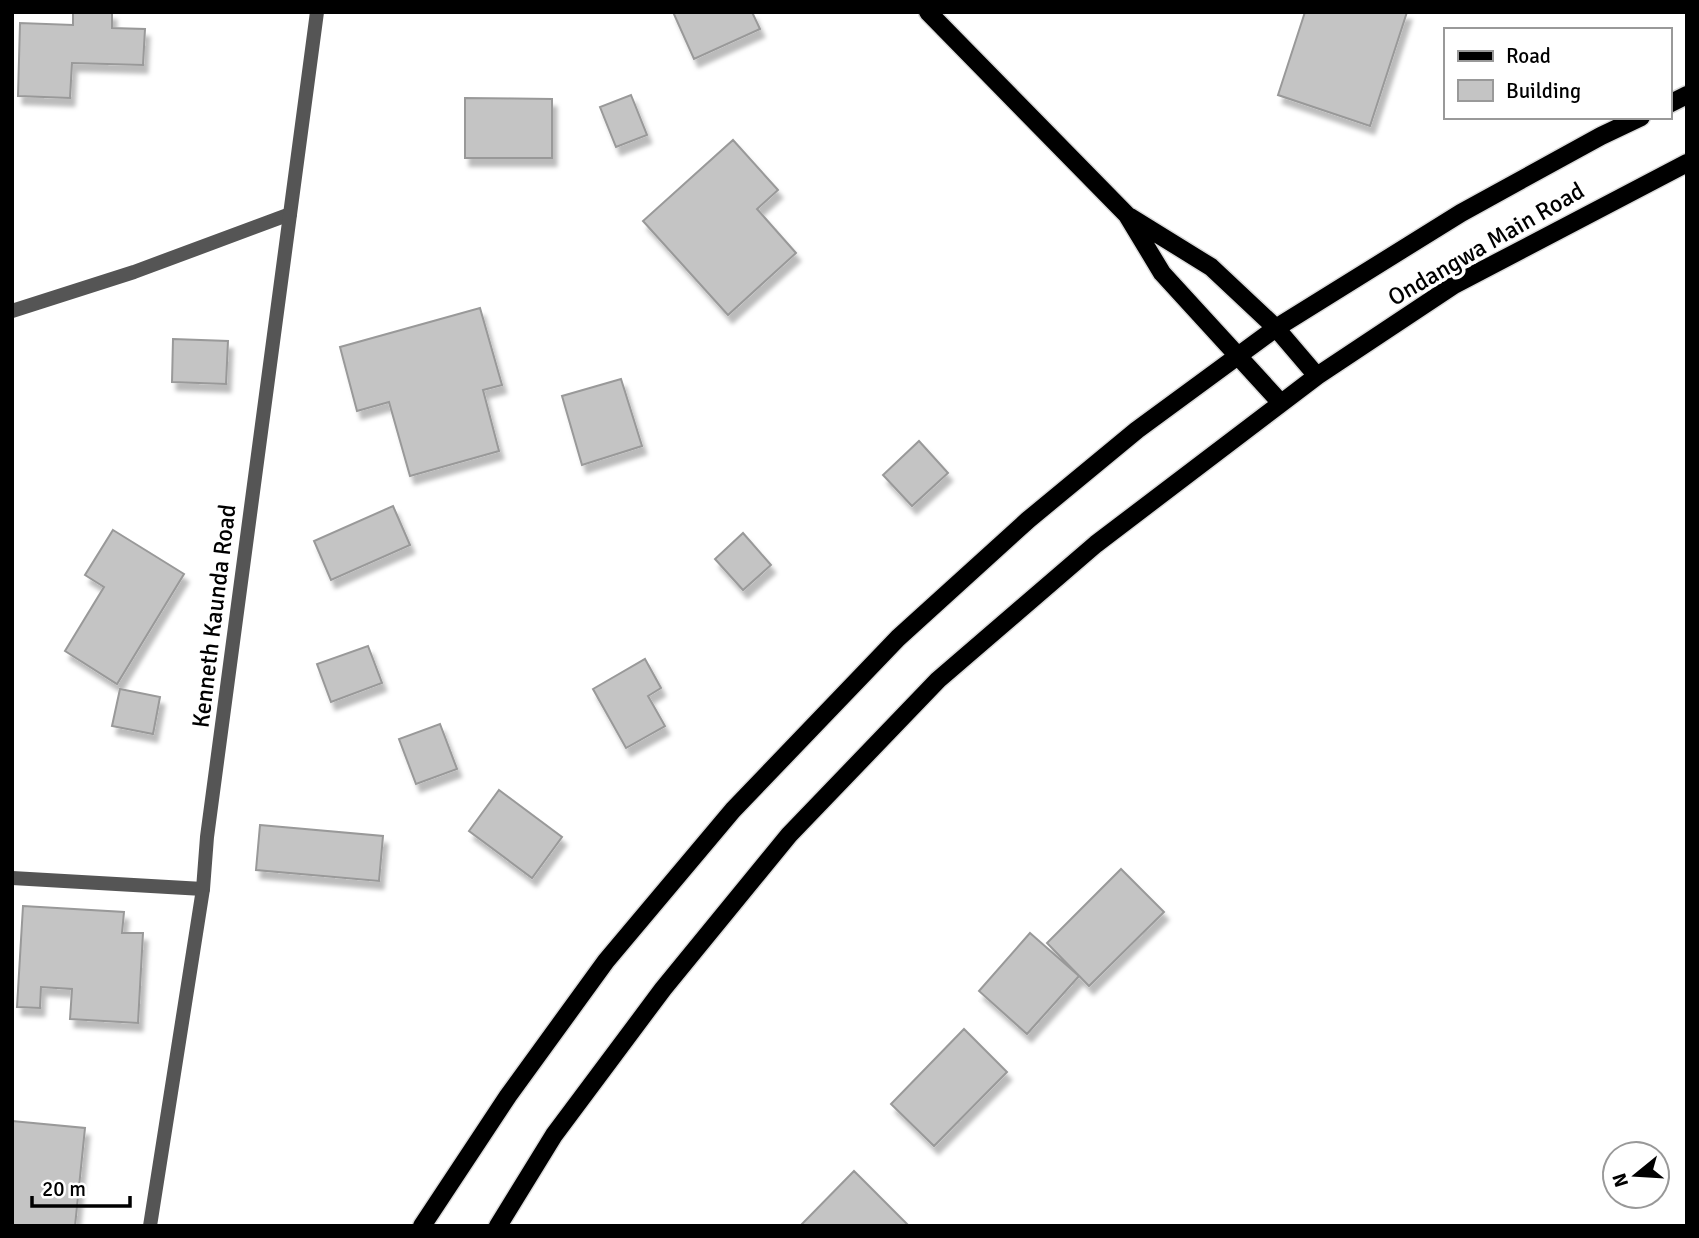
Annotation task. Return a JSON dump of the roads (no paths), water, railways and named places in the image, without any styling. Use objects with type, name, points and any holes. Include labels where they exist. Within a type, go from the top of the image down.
[{"type":"main road","points":[[928,12],[1127,215],[1163,273],[1281,403]]},
{"type":"main road","points":[[1671,103],[1687,95]]},
{"type":"main road","name":"Ondangwa Main Road","points":[[422,1226],[508,1096],[606,961],[733,810],[898,638],[1028,520],[1137,430],[1239,358],[1276,328],[1461,213],[1637,119]]},
{"type":"main road","name":"Ondangwa Main Road","points":[[498,1226],[554,1135],[655,999],[789,835],[939,680],[1096,544],[1317,376],[1454,285],[1687,163]]},
{"type":"main road","points":[[1127,215],[1211,267],[1276,328],[1317,376]]},
{"type":"street","name":"Kenneth Kaunda Road","points":[[150,1226],[203,889],[317,12]]},
{"type":"street","points":[[12,311],[134,272],[290,214]]},
{"type":"street","points":[[12,878],[203,889]]}]
